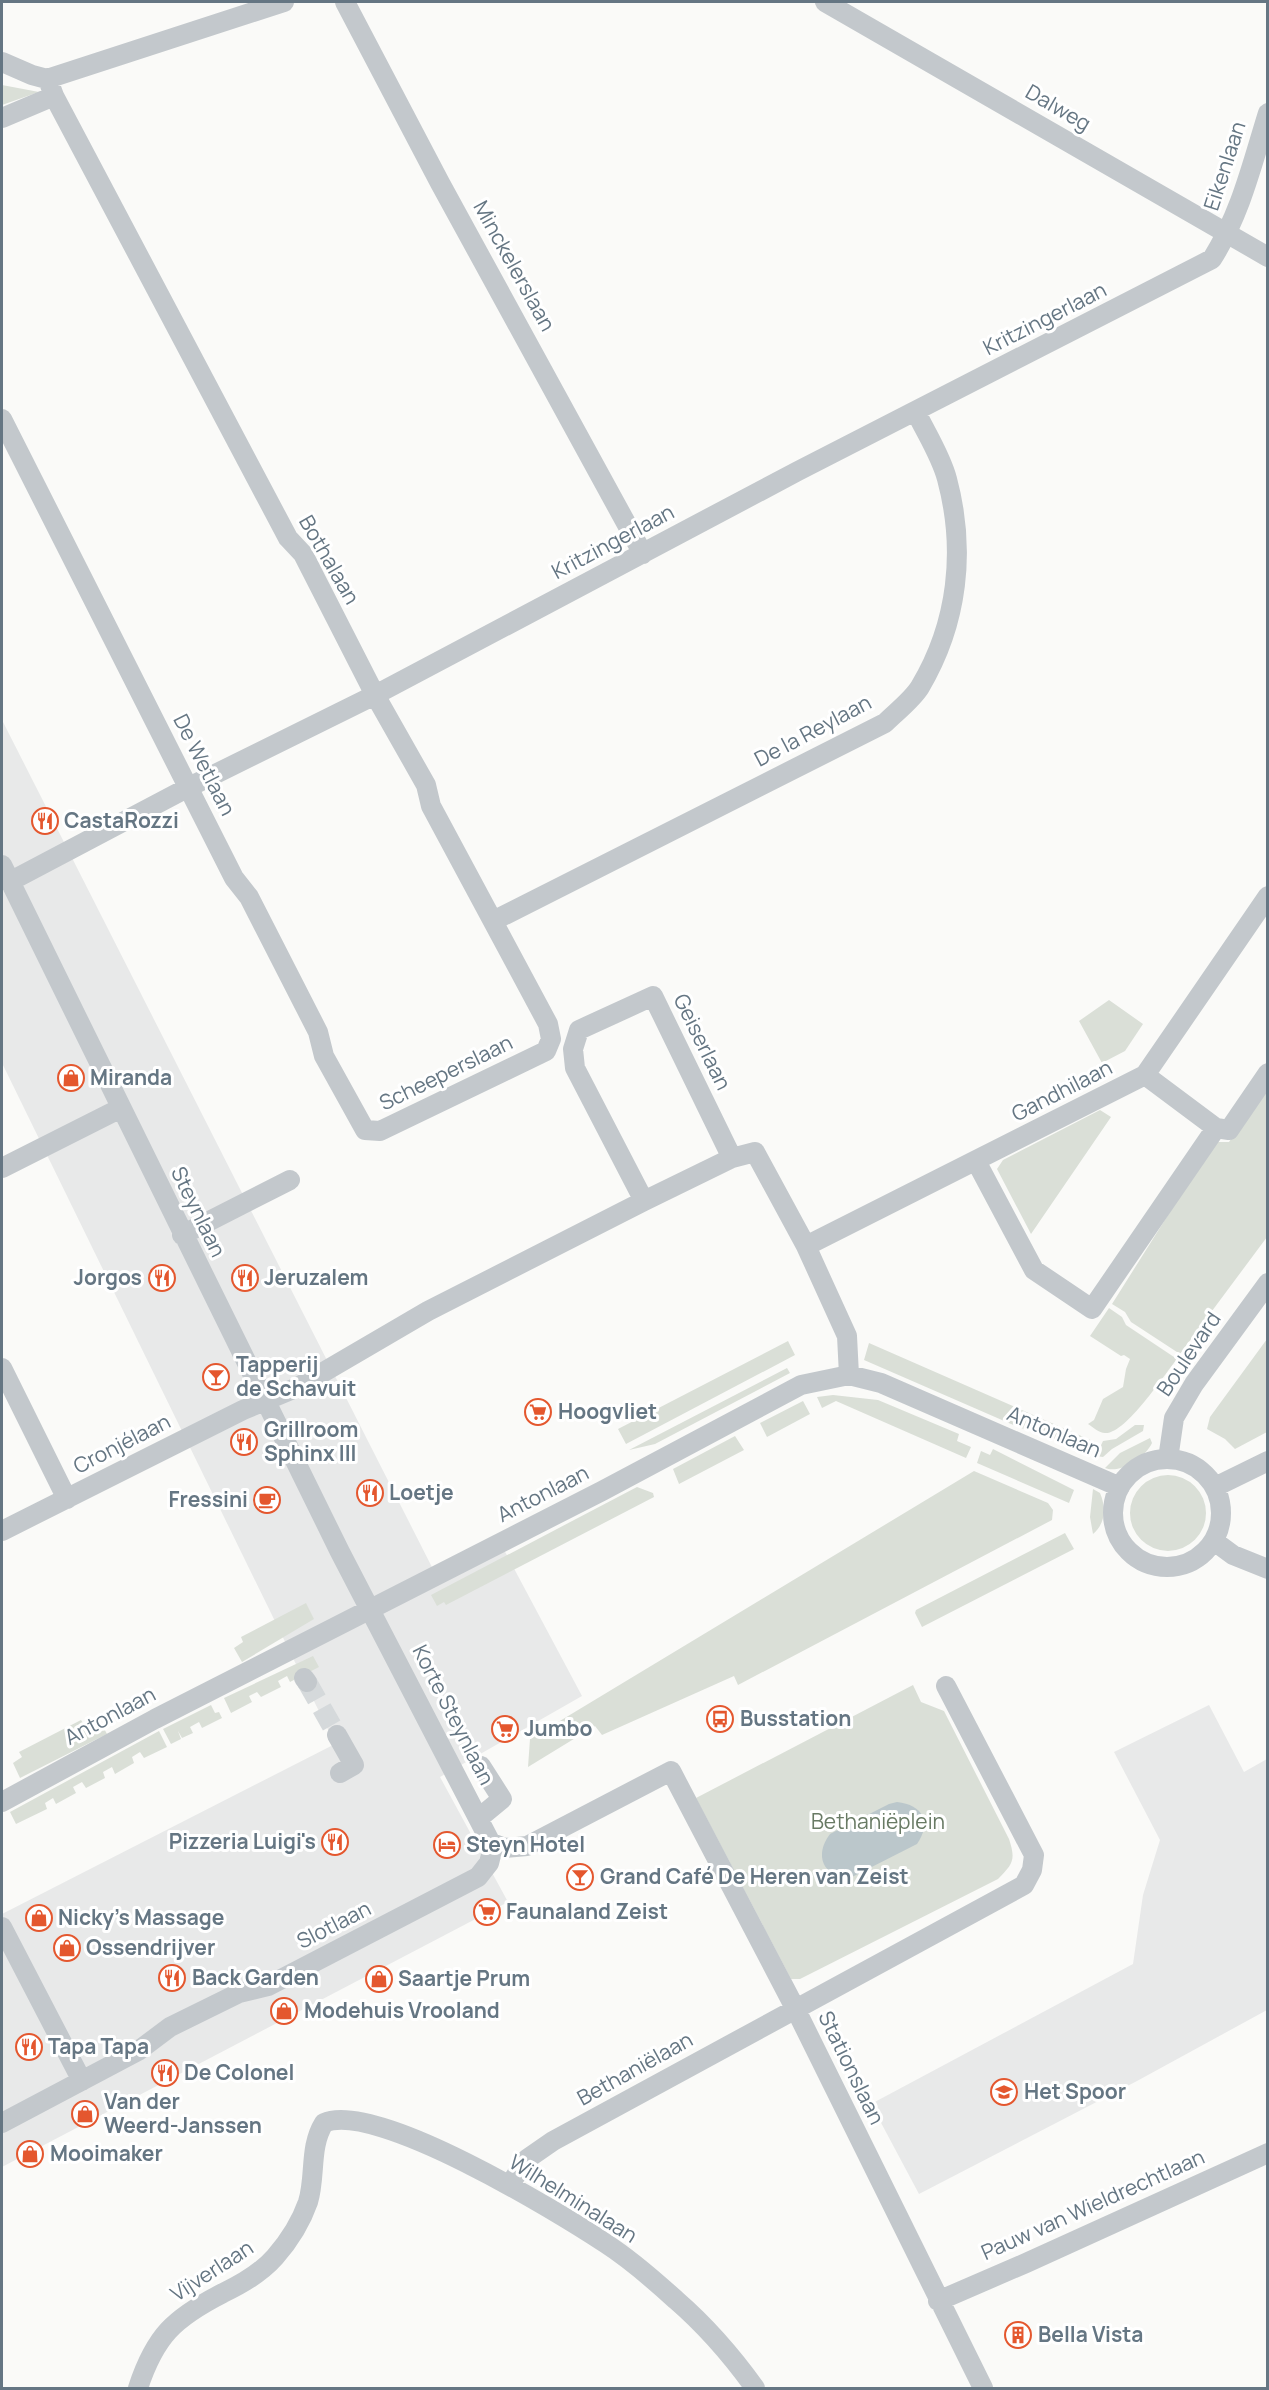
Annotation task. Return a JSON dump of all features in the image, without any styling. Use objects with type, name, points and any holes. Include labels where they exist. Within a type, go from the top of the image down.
[{"type":"street","points":[[2,118],[51,87],[284,2]]},
{"type":"street","name":"Minckelerslaan","points":[[345,2],[440,183],[643,554]]},
{"type":"street","name":"Dalweg","points":[[825,2],[1268,256]]},
{"type":"street","points":[[5,64],[32,75],[51,87]]},
{"type":"street","name":"Bothalaan","points":[[51,87],[288,538],[303,554],[375,695],[426,784],[431,806],[548,1024],[551,1039],[546,1051]]},
{"type":"street","name":"Eikenlaan","points":[[1228,234],[1239,208],[1268,113]]},
{"type":"street","name":"Kritzingerlaan","points":[[5,873],[189,787],[375,695],[798,471],[1212,259],[1228,234]]},
{"type":"street","name":"De la Reylaan","points":[[493,921],[885,723],[919,689],[937,651],[950,611],[958,572],[957,534],[946,477],[916,412]]},
{"type":"street","name":"De Wetlaan","points":[[2,419],[234,878],[249,897],[318,1032],[324,1056],[365,1130]]},
{"type":"street","name":"Steynlaan","points":[[5,873],[182,1235],[340,1552],[371,1609]]},
{"type":"street","name":"Gandhilaan","points":[[806,1246],[1145,1075],[1265,906]]},
{"type":"street","name":"Geiserlaan","points":[[644,1202],[575,1068],[573,1049],[579,1030],[653,996],[732,1158]]},
{"type":"street","name":"Scheeperslaan","points":[[365,1130],[380,1131],[546,1051]]},
{"type":"street","points":[[1145,1075],[1216,1128],[1229,1130],[1268,1073]]},
{"type":"street","points":[[2,1168],[121,1108]]},
{"type":"street","points":[[976,1161],[1034,1270],[1092,1309],[1216,1128]]},
{"type":"street","points":[[265,1401],[298,1387],[428,1311],[732,1158],[755,1152],[806,1246],[847,1336],[849,1375]]},
{"type":"street","points":[[182,1235],[290,1180]]},
{"type":"street","name":"Boulevard","points":[[1168,1459],[1174,1418],[1194,1384],[1268,1283]]},
{"type":"street","points":[[2,1368],[67,1499]]},
{"type":"street","name":"Antonlaan","points":[[2,1802],[155,1719],[592,1496],[801,1385],[849,1375],[881,1383],[1120,1486]]},
{"type":"street","name":"Cronjélaan","points":[[2,1531],[265,1401]]},
{"type":"street","points":[[1168,1459],[1178,1459],[1196,1466],[1215,1487],[1222,1510],[1220,1527],[1214,1542],[1200,1557],[1181,1566],[1160,1567],[1137,1558],[1119,1539],[1114,1522],[1114,1504],[1120,1486],[1132,1471],[1149,1462],[1168,1459]]},
{"type":"street","points":[[1215,1487],[1268,1461]]},
{"type":"street","points":[[1214,1542],[1233,1554],[1268,1569]]},
{"type":"street","name":"Korte Steynlaan","points":[[371,1609],[492,1843]]},
{"type":"street","points":[[795,2008],[1024,1885],[1032,1870],[1034,1855],[946,1686]]},
{"type":"street","points":[[337,1735],[354,1765],[340,1773]]},
{"type":"street","points":[[479,1818],[502,1799],[482,1766]]},
{"type":"street","name":"Stationslaan","points":[[492,1843],[513,1848],[536,1843],[671,1771],[795,2008],[983,2388]]},
{"type":"street","name":"Slotlaan","points":[[2,2124],[138,2051],[170,2026],[238,1993],[268,1986],[478,1877],[489,1863],[492,1843]]},
{"type":"street","points":[[2,1927],[82,2081]]},
{"type":"street","name":"Bethaniëlaan","points":[[510,2184],[528,2158],[553,2141],[795,2008]]},
{"type":"street","name":"Wilhelminalaan","points":[[324,2122],[340,2119],[375,2125],[425,2144],[510,2184],[607,2244],[676,2300],[712,2334],[755,2388]]},
{"type":"street","name":"Vijverlaan","points":[[138,2388],[148,2358],[159,2340],[174,2323],[204,2303],[247,2281],[274,2259],[294,2232],[308,2201],[315,2144],[324,2122]]},
{"type":"street","name":"Pauw van Wieldrechtlaan","points":[[938,2301],[1268,2153]]},
{"type":"shaded area","points":[[2,720],[438,1579],[503,1548],[582,1696],[440,1777],[508,1902],[2,2167],[2,1914],[335,1744],[2,1063]]},
{"type":"shaded area","points":[[1209,1705],[1244,1772],[1267,1759],[1267,2010],[1137,2081],[919,2194],[871,2104],[1133,1964],[1143,1895],[1160,1840],[1114,1752]]},
{"type":"shaded area","points":[[897,1802],[913,1807],[922,1816],[924,1829],[917,1844],[852,1877],[842,1877],[828,1870],[822,1858],[822,1850],[830,1834]]},
{"type":"green space","points":[[2,85],[39,92],[2,105]]},
{"type":"green space","points":[[1109,1000],[1143,1024],[1125,1051],[1102,1063],[1079,1021]]},
{"type":"green space","points":[[1267,1085],[1267,1237],[1180,1354],[1131,1322],[1125,1312],[1112,1304],[1214,1142],[1229,1142]]},
{"type":"green space","points":[[1100,1110],[1111,1117],[1031,1234],[997,1169],[1003,1160]]},
{"type":"green space","points":[[1109,1308],[1122,1317],[1126,1325],[1177,1359],[1133,1415],[1123,1425],[1105,1433],[1088,1424],[1094,1420],[1103,1399],[1123,1387],[1130,1359],[1124,1355],[1121,1356],[1090,1336]]},
{"type":"green space","points":[[1267,1339],[1267,1432],[1235,1449],[1225,1439],[1207,1429],[1210,1417]]},
{"type":"green space","points":[[788,1341],[795,1355],[626,1444],[618,1429]]},
{"type":"green space","points":[[869,1343],[1095,1442],[1090,1454],[1062,1441],[1018,1427],[864,1360]]},
{"type":"green space","points":[[787,1368],[790,1373],[655,1444],[629,1450]]},
{"type":"green space","points":[[833,1395],[878,1400],[959,1434],[957,1441],[971,1447],[966,1458],[836,1401],[822,1408],[817,1397]]},
{"type":"green space","points":[[803,1401],[810,1414],[767,1437],[760,1423]]},
{"type":"green space","points":[[1135,1425],[1144,1425],[1143,1431],[1112,1449],[1103,1457],[1096,1456],[1103,1441],[1116,1439]]},
{"type":"green space","points":[[735,1436],[744,1450],[679,1484],[673,1469]]},
{"type":"green space","points":[[1150,1438],[1152,1443],[1149,1449],[1132,1463],[1118,1469],[1105,1468],[1120,1453]]},
{"type":"green space","points":[[993,1449],[1074,1490],[1069,1503],[977,1463],[981,1451],[990,1455]]},
{"type":"green space","points":[[974,1471],[1048,1503],[1053,1510],[1052,1520],[738,1685],[734,1676],[602,1735],[595,1726],[528,1767],[530,1739]]},
{"type":"green space","points":[[1161,1475],[1175,1475],[1189,1481],[1200,1492],[1206,1506],[1203,1528],[1195,1540],[1175,1551],[1161,1551],[1147,1545],[1136,1534],[1130,1520],[1130,1506],[1136,1492],[1147,1481]]},
{"type":"green space","points":[[637,1487],[653,1493],[654,1497],[446,1605],[444,1602],[437,1606],[431,1595]]},
{"type":"green space","points":[[1093,1489],[1100,1493],[1104,1515],[1093,1534],[1090,1517]]},
{"type":"green space","points":[[1065,1533],[1074,1549],[922,1627],[915,1613],[916,1610]]},
{"type":"green space","points":[[306,1603],[314,1619],[242,1662],[234,1648],[243,1642],[241,1637]]},
{"type":"green space","points":[[313,1656],[319,1667],[290,1682],[287,1676],[278,1681],[281,1687],[261,1697],[257,1692],[249,1696],[252,1702],[231,1713],[224,1698]]},
{"type":"green space","name":"Bethaniëplein","points":[[913,1685],[921,1702],[944,1711],[1009,1839],[1012,1861],[998,1879],[800,1979],[791,1979],[696,1798]]},
{"type":"green space","points":[[211,1705],[215,1713],[219,1712],[222,1718],[202,1728],[199,1722],[190,1727],[193,1733],[182,1738],[178,1731],[181,1739],[171,1744],[163,1729]]},
{"type":"green space","points":[[81,1720],[85,1726],[96,1721],[99,1726],[102,1725],[107,1734],[20,1778],[13,1763],[22,1757],[19,1752]]},
{"type":"green space","points":[[159,1731],[167,1747],[144,1758],[140,1752],[132,1757],[134,1763],[115,1774],[112,1767],[103,1772],[105,1778],[86,1788],[82,1782],[73,1787],[76,1793],[56,1804],[53,1798],[45,1803],[47,1809],[16,1824],[10,1812]]},
{"type":"tunnel","points":[[307,1682],[337,1735]]},
{"type":"place","name":"CastaRozzi","points":[[45,821]]},
{"type":"place","name":"Miranda","points":[[71,1078]]},
{"type":"place","name":"Jorgos","points":[[162,1278]]},
{"type":"place","name":"Jeruzalem","points":[[245,1278]]},
{"type":"place","name":"Tapperij de Schavuit","points":[[216,1377]]},
{"type":"place","name":"Hoogvliet","points":[[538,1412]]},
{"type":"place","name":"Grillroom Sphinx III","points":[[244,1442]]},
{"type":"place","name":"Loetje","points":[[370,1493]]},
{"type":"place","name":"Fressini","points":[[267,1500]]},
{"type":"place","name":"Busstation","points":[[720,1719]]},
{"type":"place","name":"Jumbo","points":[[505,1729]]},
{"type":"place","name":"Pizzeria Luigi's","points":[[335,1842]]},
{"type":"place","name":"Steyn Hotel","points":[[447,1845]]},
{"type":"place","name":"Grand Café De Heren van Zeist","points":[[580,1877]]},
{"type":"place","name":"Faunaland Zeist","points":[[487,1912]]},
{"type":"place","name":"Nicky's Massage","points":[[39,1918]]},
{"type":"place","name":"Ossendrijver","points":[[67,1948]]},
{"type":"place","name":"Back Garden","points":[[172,1978]]},
{"type":"place","name":"Saartje Prum","points":[[379,1979]]},
{"type":"place","name":"Modehuis Vrooland","points":[[284,2011]]},
{"type":"place","name":"Tapa Tapa","points":[[29,2047]]},
{"type":"place","name":"De Colonel","points":[[165,2073]]},
{"type":"place","name":"Het Spoor","points":[[1004,2092]]},
{"type":"place","name":"Van der Weerd-Janssen","points":[[85,2114]]},
{"type":"place","name":"Mooimaker","points":[[30,2154]]},
{"type":"place","name":"Bella Vista","points":[[1018,2335]]}]
